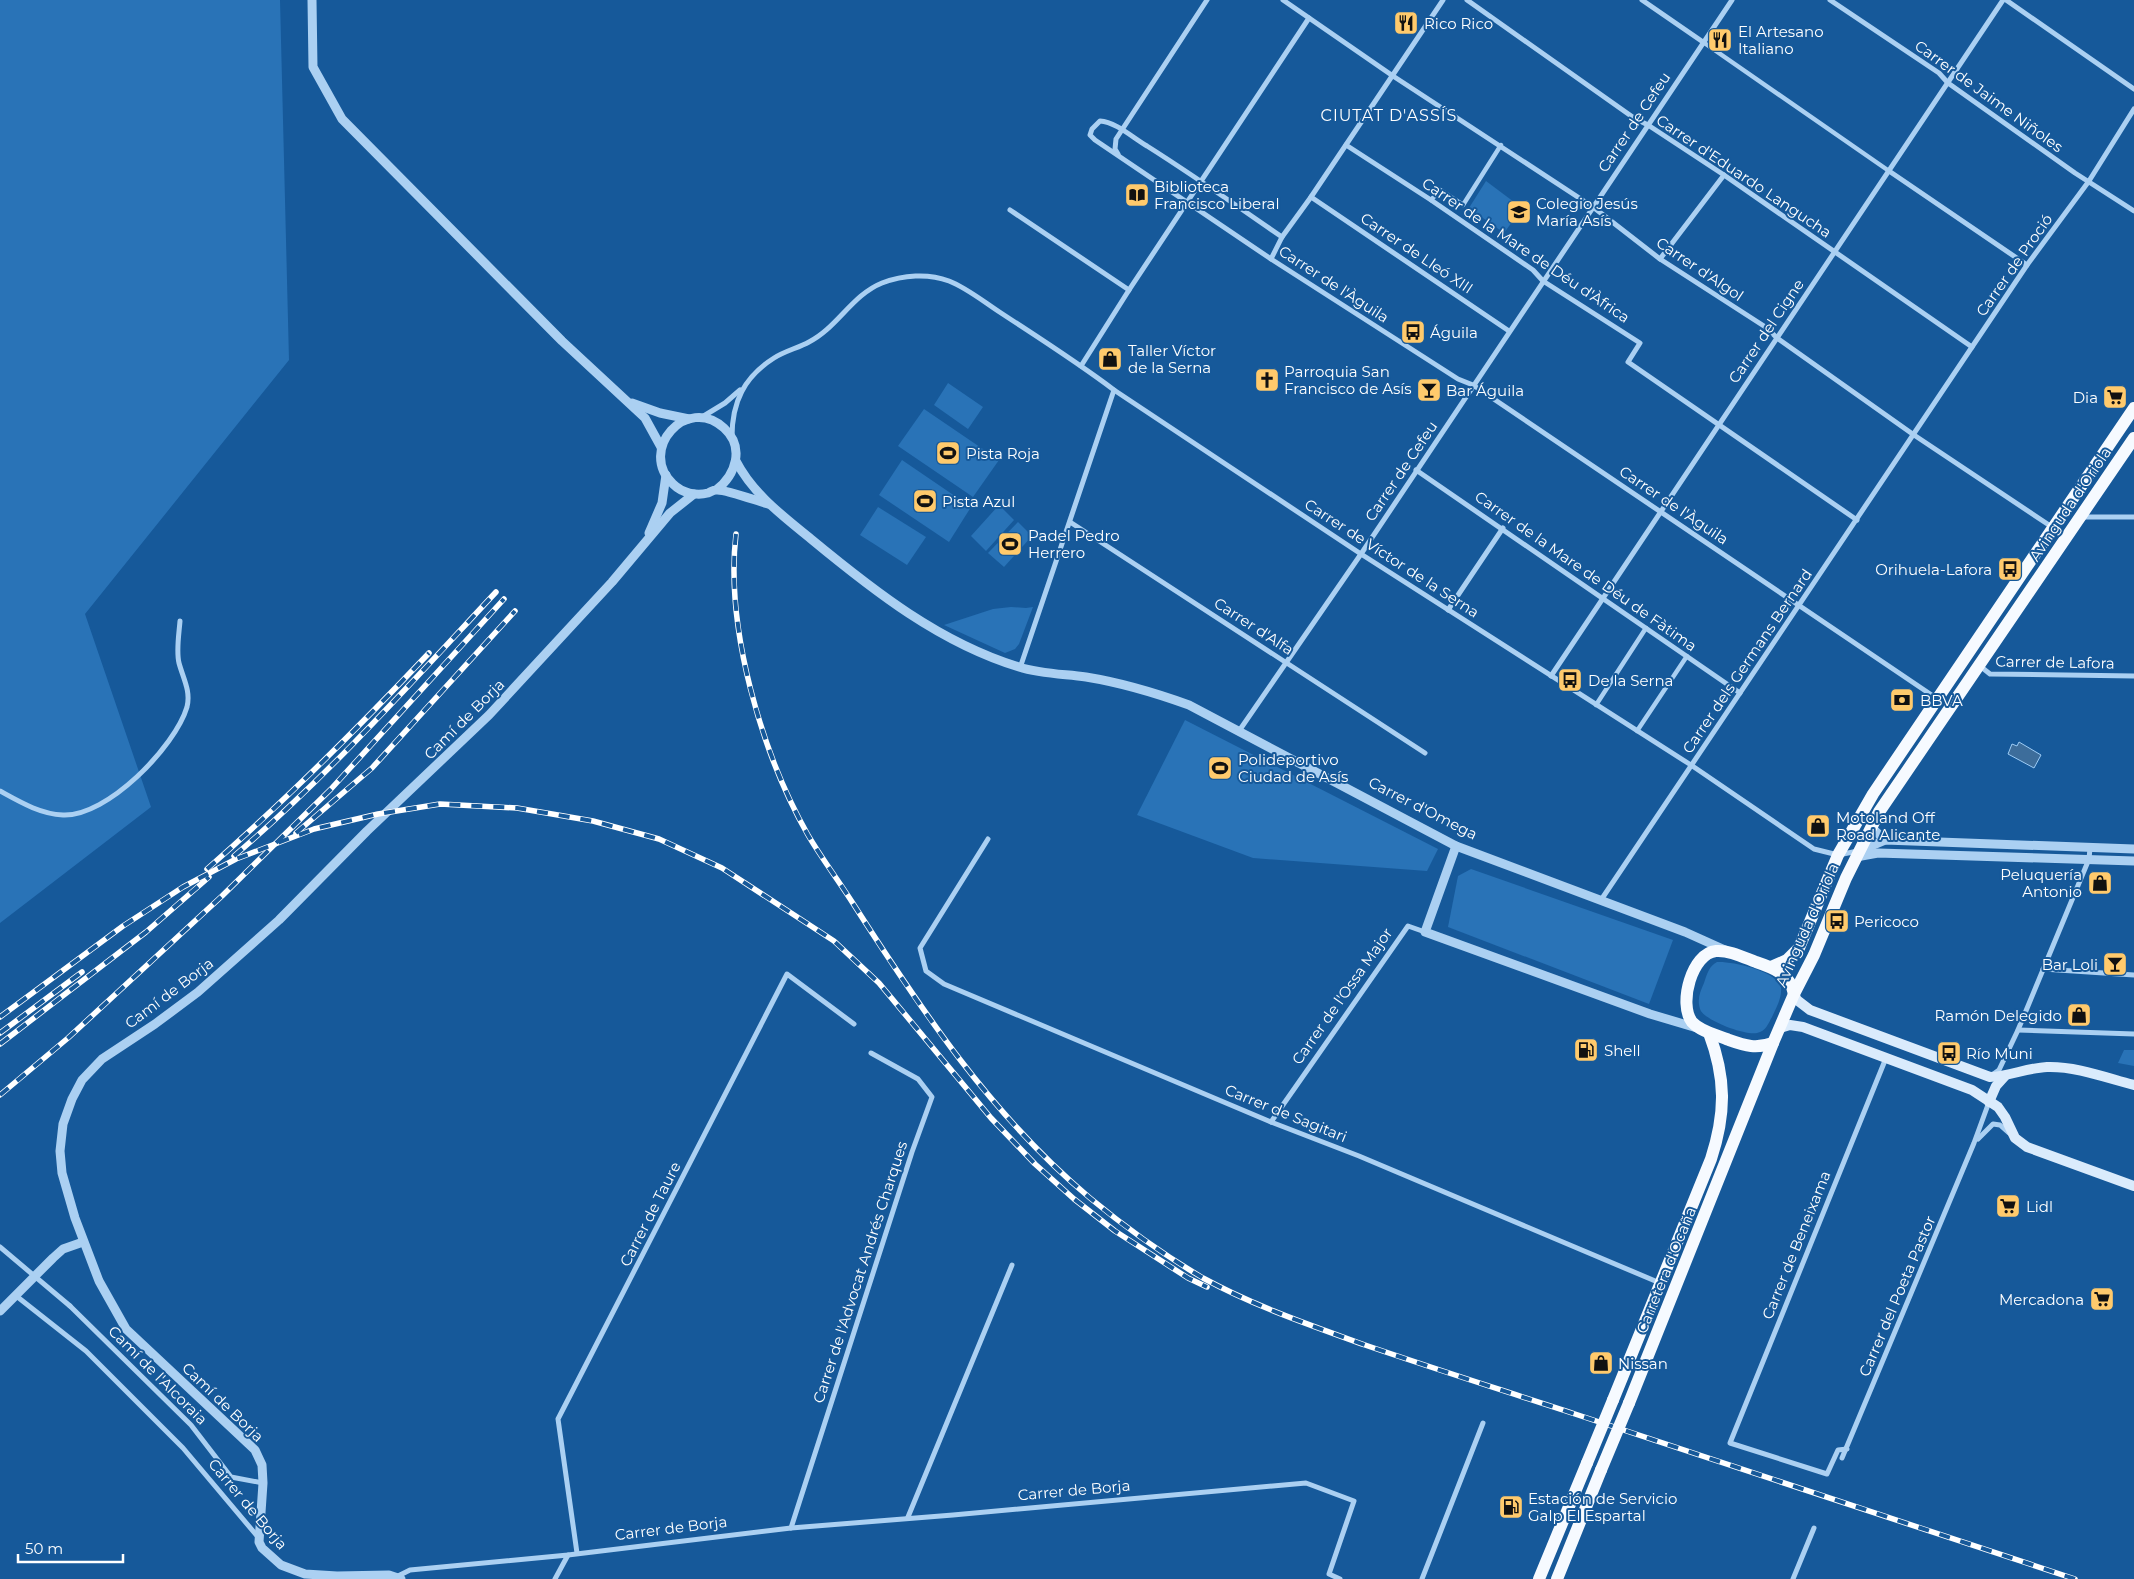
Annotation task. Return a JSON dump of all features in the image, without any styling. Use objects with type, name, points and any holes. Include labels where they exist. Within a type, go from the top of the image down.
[{"type":"main road","name":"Avinguda d'Oriola","points":[[1771,967],[1787,960],[1799,948],[1838,855],[1873,794],[2134,408]]},
{"type":"main road","name":"Avinguda d'Oriola","points":[[1780,1028],[1857,854],[1879,812],[2134,438]]},
{"type":"main road","name":"Carrer d'Omega","points":[[1705,1031],[1687,1013],[1685,1000],[1696,968],[1705,955],[1715,951],[1729,952],[1771,967],[1789,979],[1794,994]]},
{"type":"main road","points":[[1794,994],[1797,1000],[1810,1010],[1990,1077],[2004,1076],[2027,1069],[2050,1067],[2073,1069],[2134,1085]]},
{"type":"main road","points":[[1780,1028],[1790,1025],[1803,1027],[1972,1090],[1998,1108],[2005,1117],[2015,1138],[2027,1147],[2134,1186]]},
{"type":"main road","name":"Carretera d'Ocaña","points":[[1557,1579],[1780,1028]]},
{"type":"main road","points":[[1705,1031],[1749,1047],[1761,1047],[1773,1043]]},
{"type":"main road","name":"Carretera d'Ocaña","points":[[1539,1579],[1720,1134],[1722,1092],[1719,1057],[1705,1031]]},
{"type":"main road","points":[[1989,1102],[1996,1086],[2004,1076]]},
{"type":"street","points":[[312,0],[313,67],[342,119],[562,341],[645,418],[661,447],[662,466],[673,484],[683,491],[694,494],[716,490],[770,505]]},
{"type":"street","points":[[1118,155],[1115,144],[1116,139],[1207,0]]},
{"type":"street","name":"Carrer d'Algol","points":[[1283,0],[1393,76],[1593,207],[1660,259],[1767,328],[1777,338],[1914,435],[2052,527]]},
{"type":"street","points":[[1271,259],[1282,237],[1311,197],[1443,0]]},
{"type":"street","name":"Carrer d'Eduardo Langucha","points":[[1468,0],[1634,118],[1648,125],[1724,175],[1972,347]]},
{"type":"street","points":[[1642,0],[2027,265]]},
{"type":"street","name":"Carrer de Cefeu","points":[[1239,731],[1361,554],[1732,0]]},
{"type":"street","name":"Carrer de Jaime Niñoles","points":[[1830,0],[1938,74],[2074,173],[2134,211]]},
{"type":"street","points":[[2004,0],[2134,89]]},
{"type":"street","name":"Carrer del Cigne","points":[[1550,676],[2004,0]]},
{"type":"street","points":[[1081,366],[1309,18]]},
{"type":"street","name":"Carrer de Proció","points":[[1914,435],[2027,265],[2089,181],[2134,109]]},
{"type":"street","name":"Carrer de l'Àguila","points":[[1282,237],[1202,181],[1123,131],[1105,121],[1100,121],[1092,129],[1090,134],[1095,140],[1271,259],[1450,373],[1473,385],[1661,510],[1937,698]]},
{"type":"street","name":"Carrer de la Mare de Déu d'Àfrica","points":[[1346,145],[1431,200],[1533,270],[1543,281],[1640,343],[1628,362],[1857,520]]},
{"type":"street","points":[[1431,200],[1440,190],[1463,205],[1501,145]]},
{"type":"street","points":[[1660,259],[1724,175]]},
{"type":"street","name":"Carrer de Lleó XIII","points":[[1311,197],[1509,331]]},
{"type":"street","points":[[1010,210],[1129,290]]},
{"type":"street","name":"Carrer de Víctor de la Serna","points":[[744,387],[753,375],[770,361],[814,339],[860,297],[880,283],[912,276],[935,277],[960,286],[1361,554],[1692,765],[1814,849],[1838,855]]},
{"type":"street","points":[[700,418],[725,403],[744,387]]},
{"type":"street","points":[[716,490],[725,483],[732,473],[736,461],[735,445],[732,437],[732,417],[734,407],[744,387]]},
{"type":"street","points":[[1020,668],[1114,390]]},
{"type":"street","points":[[626,400],[640,407],[689,419]]},
{"type":"street","points":[[661,447],[671,429],[689,419],[700,418],[718,423],[732,437]]},
{"type":"street","name":"Carrer dels Germans Bernard","points":[[1601,900],[1914,435]]},
{"type":"street","name":"Carrer d'Omega","points":[[736,461],[746,479],[770,505],[840,563],[902,609],[946,637],[1020,668],[1143,688],[1188,704],[1456,846],[1712,942],[1729,952]]},
{"type":"street","name":"Carrer de la Mare de Déu de Fàtima","points":[[1416,470],[1740,693]]},
{"type":"street","name":"Camí de Borja","points":[[643,544],[662,503],[666,475]]},
{"type":"street","name":"Camí de Borja","points":[[258,1537],[263,1483],[262,1465],[255,1450],[126,1329],[99,1281],[83,1242],[62,1173],[60,1151],[63,1124],[72,1099],[82,1080],[102,1059],[155,1024],[198,992],[279,920],[367,831],[489,715],[612,582],[670,513],[694,494]]},
{"type":"street","points":[[2081,516],[2134,517]]},
{"type":"street","name":"Carrer d'Alfa","points":[[1070,522],[1425,752]]},
{"type":"street","points":[[1448,610],[1502,528]]},
{"type":"street","points":[[0,791],[37,810],[64,815],[89,810],[134,781],[159,754],[186,708],[188,694],[179,662],[180,622]]},
{"type":"street","points":[[1596,705],[1646,628]]},
{"type":"street","points":[[1637,730],[1687,656]]},
{"type":"street","name":"Carrer de Lafora","points":[[1979,665],[1990,674],[2134,676]]},
{"type":"street","points":[[1871,827],[1885,840]]},
{"type":"street","name":"Carrer de Sagitari","points":[[988,839],[920,948],[926,972],[944,984],[1271,1122],[1359,1156],[1660,1284]]},
{"type":"street","points":[[1857,854],[1885,840],[2134,849]]},
{"type":"street","points":[[1456,846],[1425,932],[1650,1014],[1705,1031]]},
{"type":"street","points":[[1990,1077],[2000,1070],[2018,1030],[2089,859],[2090,848]]},
{"type":"street","points":[[1838,855],[1878,853],[2134,861]]},
{"type":"street","name":"Carrer de l'Ossa Major","points":[[1271,1122],[1408,926],[1425,932]]},
{"type":"street","points":[[2043,969],[2134,975]]},
{"type":"street","name":"Carrer de Taure","points":[[577,1554],[558,1419],[787,974],[854,1024]]},
{"type":"street","points":[[2018,1030],[2134,1034]]},
{"type":"street","name":"Carrer de l'Advocat Andrés Charques","points":[[791,1528],[912,1152],[932,1097],[918,1079],[871,1053]]},
{"type":"street","name":"Carrer de Beneixama","points":[[1847,1449],[1838,1450],[1827,1474],[1730,1443],[1886,1058]]},
{"type":"street","name":"Carrer del Poeta Pastor","points":[[1842,1458],[1974,1144],[1989,1102]]},
{"type":"street","name":"Carrer del Poeta Pastor","points":[[1974,1144],[1987,1127],[1993,1124],[2000,1125],[2015,1138]]},
{"type":"street","points":[[0,1311],[58,1254],[83,1242]]},
{"type":"street","name":"Camí de l'Alcoraia","points":[[0,1247],[70,1306],[190,1425],[231,1477],[263,1483]]},
{"type":"street","points":[[908,1518],[1012,1265]]},
{"type":"street","name":"Carrer de Borja","points":[[15,1295],[93,1358],[183,1448],[258,1537],[262,1548],[281,1565],[305,1574],[337,1576],[388,1575],[398,1578],[410,1570],[568,1555],[791,1528],[1306,1483],[1354,1501],[1329,1574],[1340,1579]]},
{"type":"street","points":[[1422,1579],[1484,1423]]},
{"type":"street","points":[[1793,1579],[1814,1528]]},
{"type":"street","points":[[555,1579],[568,1555]]},
{"type":"shaded area","points":[[0,0],[280,0],[289,360],[85,614],[151,807],[0,923]]},
{"type":"shaded area","points":[[1486,181],[1522,208],[1504,233],[1469,208]]},
{"type":"shaded area","points":[[948,383],[983,407],[968,429],[934,405]]},
{"type":"shaded area","name":"Pista Roja","points":[[924,409],[999,460],[973,497],[898,446]]},
{"type":"shaded area","name":"Pista Azul","points":[[902,460],[971,507],[949,542],[879,495]]},
{"type":"shaded area","points":[[999,505],[1014,520],[986,551],[971,536]]},
{"type":"shaded area","points":[[878,507],[926,537],[907,565],[860,535]]},
{"type":"shaded area","name":"Padel Pedro Herrero","points":[[1018,522],[1032,536],[1004,567],[988,553]]},
{"type":"shaded area","points":[[1033,607],[1019,644],[1015,649],[1005,653],[944,625],[993,609]]},
{"type":"shaded area","name":"Polideportivo Ciudad de Asís","points":[[1185,720],[1438,849],[1427,871],[1253,858],[1137,815]]},
{"type":"shaded area","points":[[2019,742],[2041,755],[2034,768],[2008,754],[2012,744],[2017,746]]},
{"type":"shaded area","points":[[1471,869],[1673,940],[1649,1004],[1448,927],[1458,876]]},
{"type":"shaded area","points":[[1717,962],[1733,963],[1754,968],[1778,982],[1781,988],[1780,999],[1763,1031],[1752,1033],[1735,1030],[1709,1018],[1700,1009],[1700,993],[1709,971]]},
{"type":"shaded area","points":[[2124,1050],[2134,1050],[2134,1066],[2118,1063]]},
{"type":"railway","points":[[736,534],[734,571],[736,609],[751,689],[762,729],[776,767],[791,803],[808,835],[933,1023],[990,1097],[1021,1133],[1055,1166],[1117,1220],[1203,1278],[1262,1306],[1303,1322],[1418,1363],[2075,1579]]},
{"type":"railway","points":[[234,856],[303,794],[336,761],[496,592]]},
{"type":"railway","points":[[0,1095],[68,1038],[222,896],[331,789],[504,599]]},
{"type":"railway","points":[[296,833],[372,768],[515,611]]},
{"type":"railway","points":[[207,869],[321,764],[429,653]]},
{"type":"railway","points":[[0,1017],[123,926],[183,887],[236,859],[314,829],[378,814],[440,804],[517,808],[593,821],[659,839],[722,868],[834,941],[879,983],[991,1118],[1035,1164],[1074,1199],[1115,1231],[1188,1278],[1207,1287]]},
{"type":"railway","points":[[0,1044],[146,932],[209,877]]},
{"type":"railway","points":[[0,1033],[82,972]]},
{"type":"place","name":"Rico Rico","points":[[1406,23]]},
{"type":"place","name":"El Artesano Italiano","points":[[1720,40]]},
{"type":"place","name":"Biblioteca Francisco Liberal","points":[[1137,195]]},
{"type":"place","name":"Colegio Jesús María Asís","points":[[1519,212]]},
{"type":"place","name":"Águila","points":[[1413,332]]},
{"type":"place","name":"Taller Víctor de la Serna","points":[[1110,359]]},
{"type":"place","name":"Parroquia San Francisco de Asís","points":[[1267,380]]},
{"type":"place","name":"Bar Águila","points":[[1429,390]]},
{"type":"place","name":"Dia","points":[[2115,397]]},
{"type":"place","name":"Pista Roja","points":[[948,453]]},
{"type":"place","name":"Pista Azul","points":[[925,501]]},
{"type":"place","name":"Padel Pedro Herrero","points":[[1010,544]]},
{"type":"place","name":"Orihuela-Lafora","points":[[2010,569]]},
{"type":"place","name":"De la Serna","points":[[1570,680]]},
{"type":"place","name":"BBVA","points":[[1902,700]]},
{"type":"place","name":"Polideportivo Ciudad de Asís","points":[[1220,768]]},
{"type":"place","name":"Motoland Off Road Alicante","points":[[1818,826]]},
{"type":"place","name":"Peluquería Antonio","points":[[2100,883]]},
{"type":"place","name":"Pericoco","points":[[1837,921]]},
{"type":"place","name":"Bar Loli","points":[[2115,964]]},
{"type":"place","name":"Ramón Delegido","points":[[2079,1015]]},
{"type":"place","name":"Shell","points":[[1586,1050]]},
{"type":"place","name":"Río Muni","points":[[1949,1053]]},
{"type":"place","name":"Lidl","points":[[2008,1206]]},
{"type":"place","name":"Mercadona","points":[[2102,1299]]},
{"type":"place","name":"Nissan","points":[[1601,1363]]},
{"type":"place","name":"Estación de Servicio Galp El Espartal","points":[[1511,1507]]},
{"type":"district","name":"CIUTAT D'ASSÍS","points":[[1389,115]]}]
